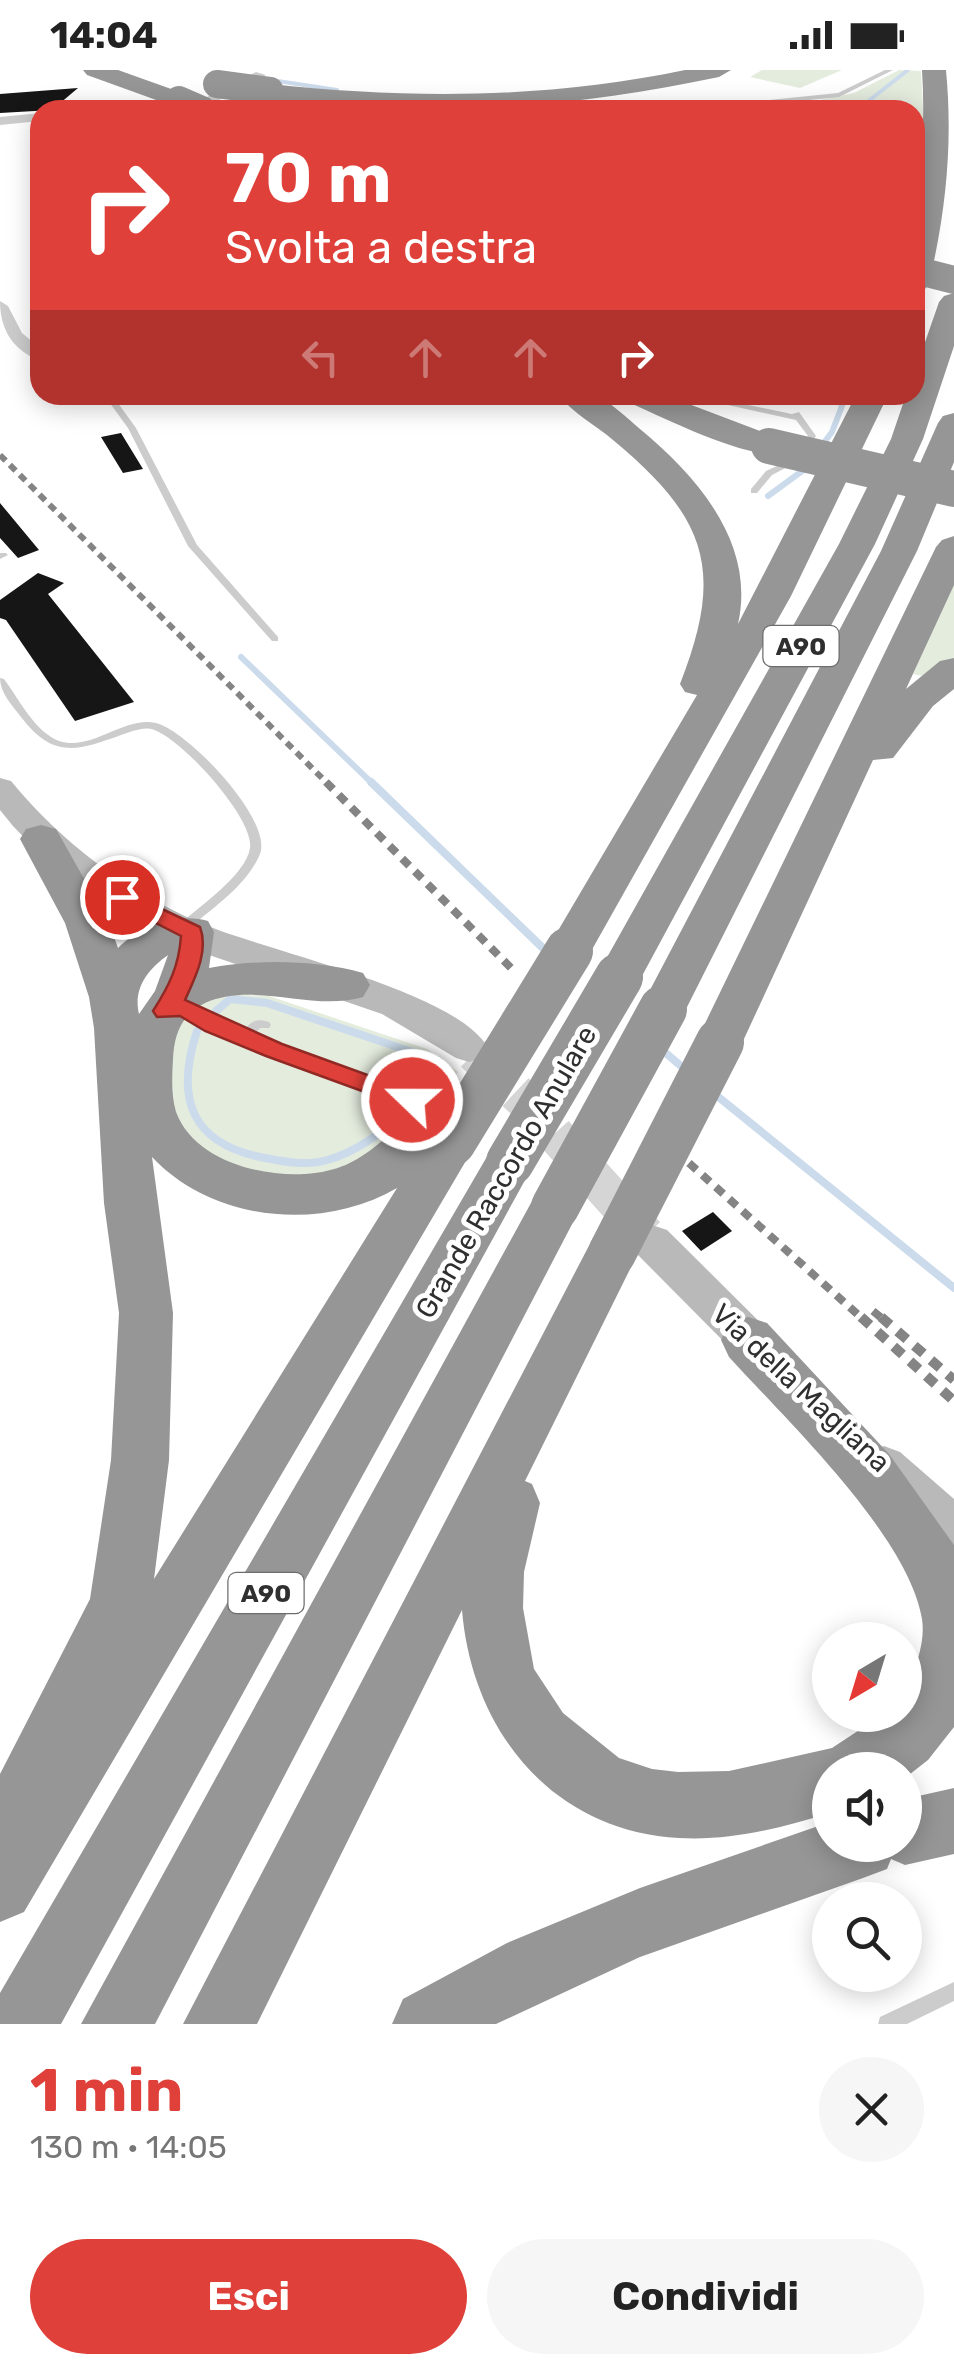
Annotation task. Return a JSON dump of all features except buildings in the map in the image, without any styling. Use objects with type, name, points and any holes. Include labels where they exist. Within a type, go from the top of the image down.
[{"type":"highway","points":[[96,70],[200,96],[265,94],[341,100]]},
{"type":"highway","points":[[121,70],[200,96]]},
{"type":"highway","points":[[157,70],[200,96]]},
{"type":"highway","points":[[550,100],[624,91],[720,70]]},
{"type":"highway","points":[[641,100],[720,70]]},
{"type":"highway","points":[[925,222],[938,162],[934,70]]},
{"type":"highway","points":[[925,243],[954,256]]},
{"type":"highway","points":[[925,273],[954,280]]},
{"type":"highway","name":"Grande Raccordo Anulare","points":[[925,387],[954,302]]},
{"type":"highway","points":[[587,405],[642,447],[683,490],[709,533],[722,575],[723,606],[715,639],[649,814]]},
{"type":"highway","points":[[662,405],[781,454],[954,489]]},
{"type":"highway","name":"Grande Raccordo Anulare","points":[[0,1888],[436,1127],[522,1029],[649,814],[796,552],[867,405]]},
{"type":"highway","name":"Grande Raccordo Anulare","points":[[22,2024],[510,1162],[619,977],[857,544],[907,439],[919,405]]},
{"type":"highway","name":"Grande Raccordo Anulare","points":[[117,2024],[663,1009],[899,550],[954,424]]},
{"type":"highway","points":[[218,2024],[586,1310],[632,1247],[720,1042],[954,546]]},
{"type":"highway","points":[[748,983],[795,907],[875,755],[920,698],[954,669]]},
{"type":"highway","points":[[0,1842],[120,1604],[140,1460],[146,1312],[130,1203],[118,1028],[112,998],[86,923],[41,839]]},
{"type":"highway","points":[[112,998],[132,960],[144,948],[187,930],[190,959],[170,1005],[156,1023],[149,1052],[150,1106],[173,1146],[220,1180],[273,1194],[344,1189],[380,1173],[436,1127]]},
{"type":"highway","points":[[170,1005],[203,986],[240,982],[347,985]]},
{"type":"highway","points":[[586,1310],[495,1546],[490,1611],[496,1652],[513,1696],[532,1728],[560,1755],[587,1776],[627,1796],[713,1806],[767,1798],[812,1784]]},
{"type":"highway","points":[[748,1340],[899,1515],[930,1560],[949,1602],[954,1622],[951,1653],[938,1694],[912,1731],[881,1752]]},
{"type":"highway","points":[[888,1752],[954,1717]]},
{"type":"highway","points":[[922,1828],[954,1821]]},
{"type":"highway","points":[[428,2024],[518,1974],[602,1937],[815,1862]]},
{"type":"main road","points":[[0,788],[41,839],[94,879],[187,930],[260,960],[347,985],[412,1012],[468,1048]]},
{"type":"main road","name":"Via della Magliana","points":[[632,1247],[748,1340],[954,1528]]},
{"type":"street","points":[[222,100],[265,94]]},
{"type":"street","points":[[0,121],[30,118]]},
{"type":"street","points":[[0,306],[15,336],[30,348]]},
{"type":"lane","points":[[789,100],[839,95],[890,70]]},
{"type":"lane","points":[[115,405],[132,428],[193,546],[275,639]]},
{"type":"lane","points":[[739,405],[798,416],[812,436],[804,447]]},
{"type":"lane","points":[[754,490],[781,454]]},
{"type":"lane","points":[[0,680],[52,742],[72,746],[125,728],[161,729],[176,738],[236,801],[254,826],[256,849],[241,872],[187,930]]},
{"type":"lane","points":[[170,1005],[183,1007],[213,1025],[386,1088],[436,1127]]},
{"type":"lane","points":[[245,1037],[258,1023],[265,1025]]},
{"type":"lane","points":[[887,2024],[954,1991]]},
{"type":"shaded area","points":[[762,70],[842,70],[800,88],[750,77]]},
{"type":"shaded area","points":[[899,70],[921,71],[923,100],[819,100],[854,93]]},
{"type":"shaded area","points":[[954,583],[954,660],[927,677],[913,674]]},
{"type":"shaded area","points":[[218,994],[269,996],[427,1049],[458,1072],[419,1131],[309,1189],[191,1153],[163,1083],[182,1011]]},
{"type":"waterway","points":[[870,100],[908,70]]},
{"type":"waterway","points":[[271,80],[337,90]]},
{"type":"waterway","points":[[820,448],[832,432],[842,405]]},
{"type":"waterway","points":[[768,496],[809,466]]},
{"type":"waterway","points":[[241,657],[374,785]]},
{"type":"waterway","points":[[371,782],[547,952]]},
{"type":"waterway","points":[[216,1011],[230,999],[267,1003],[439,1061],[424,1095]]},
{"type":"waterway","points":[[197,1031],[188,1077],[195,1114],[220,1142],[240,1151],[288,1162],[319,1162],[359,1146],[407,1112]]},
{"type":"waterway","points":[[661,1049],[688,1072]]},
{"type":"waterway","points":[[711,1091],[954,1288]]},
{"type":"tunnel","points":[[474,1053],[524,1100],[646,1235]]},
{"type":"railway","points":[[0,455],[329,785]]},
{"type":"railway","points":[[326,782],[516,973]]},
{"type":"railway","points":[[689,1163],[864,1320]]},
{"type":"railway","points":[[873,1311],[884,1320]]},
{"type":"railway","points":[[861,1317],[954,1401]]},
{"type":"railway","points":[[881,1317],[954,1380]]},
{"type":"route","points":[[122,897],[192,932],[184,978],[164,1011],[183,1007],[213,1025],[274,1050],[412,1100]]}]
